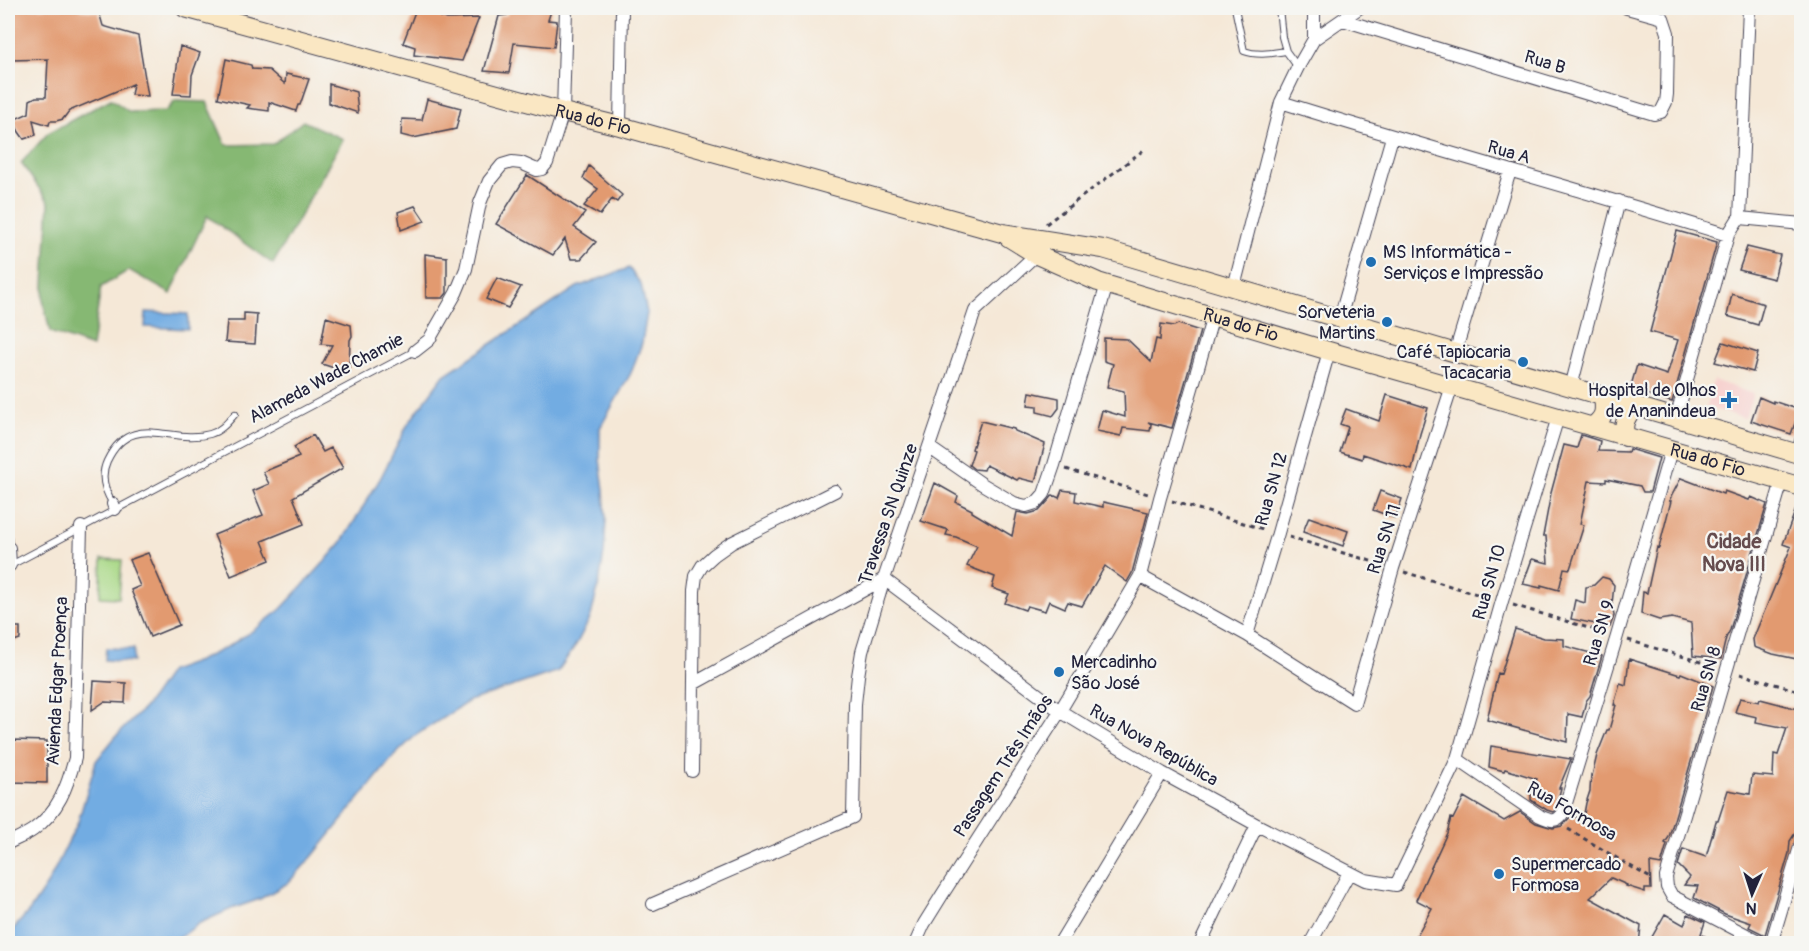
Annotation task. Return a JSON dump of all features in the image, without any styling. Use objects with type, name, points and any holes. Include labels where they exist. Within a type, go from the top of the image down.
[{"type":"street","name":"Rua do Fio","points":[[185,8],[1002,233],[1046,233],[1676,418],[1800,449]]},
{"type":"street","points":[[563,112],[566,8]]},
{"type":"street","points":[[620,126],[622,8]]},
{"type":"street","points":[[1314,8],[1314,39]]},
{"type":"street","points":[[1234,287],[1281,102],[1314,39],[1359,8]]},
{"type":"street","name":"Rua B","points":[[1343,20],[1654,114],[1661,112],[1665,102],[1668,33],[1663,18],[1627,8]]},
{"type":"street","points":[[1676,418],[1728,235],[1740,218],[1749,8]]},
{"type":"street","name":"Rua A","points":[[1281,102],[1392,137],[1619,201],[1728,235]]},
{"type":"street","name":"Alameda Wade Chamie","points":[[415,351],[429,340],[456,293],[466,269],[480,203],[489,181],[502,165],[512,162],[537,170],[542,169],[547,163],[563,112]]},
{"type":"street","points":[[1340,318],[1392,137]]},
{"type":"street","points":[[1455,352],[1510,171]]},
{"type":"street","points":[[1571,387],[1619,201]]},
{"type":"street","points":[[1740,218],[1802,224]]},
{"type":"street","name":"Rua do Fio","points":[[1002,233],[1037,255],[1098,282],[1452,387],[1802,487]]},
{"type":"street","name":"Travessa SN Quinze","points":[[654,904],[853,817],[855,704],[858,676],[865,641],[884,579],[975,311],[1037,255],[1046,233]]},
{"type":"street","points":[[930,448],[1014,503],[1026,506],[1036,503],[1044,494],[1054,465],[1107,284]]},
{"type":"street","name":"Passagem Três Imãos","points":[[915,944],[924,924],[1060,711],[1140,576],[1160,498],[1213,316]]},
{"type":"street","name":"Rua SN 12","points":[[1247,635],[1329,351]]},
{"type":"street","name":"Rua SN 11","points":[[1247,635],[1354,703],[1393,568],[1452,387]]},
{"type":"street","points":[[1592,427],[1600,421],[1604,413],[1603,396]]},
{"type":"street","points":[[1626,437],[1624,430],[1626,418],[1636,406]]},
{"type":"street","name":"Rua SN 10","points":[[1396,885],[1457,759],[1558,417]]},
{"type":"street","name":"Rua SN 9","points":[[1554,821],[1563,813],[1671,450]]},
{"type":"street","name":"Rua SN 8","points":[[1667,887],[1666,878],[1782,482]]},
{"type":"street","points":[[692,771],[696,576],[702,566],[731,543],[835,491]]},
{"type":"street","name":"Avienda Edgar Proença","points":[[8,843],[33,830],[54,810],[68,786],[75,758],[81,527]]},
{"type":"street","points":[[8,542],[9,566]]},
{"type":"street","points":[[1140,576],[1247,635]]},
{"type":"street","points":[[693,684],[884,579]]},
{"type":"street","name":"Rua Nova República","points":[[884,579],[1060,711],[1162,773],[1349,873],[1365,880],[1396,885]]},
{"type":"street","name":"Rua Formosa","points":[[1457,759],[1540,816],[1554,821]]},
{"type":"street","points":[[1059,944],[1162,773]]},
{"type":"street","points":[[1200,944],[1257,825]]},
{"type":"street","points":[[1772,944],[1802,840]]},
{"type":"street","points":[[1310,944],[1349,873]]},
{"type":"street","points":[[1667,887],[1672,896],[1764,944]]},
{"type":"lane","points":[[1235,8],[1244,51],[1251,54],[1264,54],[1286,51]]},
{"type":"lane","points":[[1279,8],[1286,51],[1298,67]]},
{"type":"lane","name":"Alameda Wade Chamie","points":[[9,566],[114,507],[415,351]]},
{"type":"lane","points":[[114,507],[106,494],[103,482],[104,468],[111,453],[120,442],[130,435],[144,432],[208,435],[218,431],[235,414]]},
{"type":"path","points":[[1046,233],[1145,149]]},
{"type":"path","points":[[1054,465],[1802,692]]},
{"type":"path","name":"Rua Formosa","points":[[1554,821],[1667,887]]},
{"type":"shaded area","name":"Hospital de Olhos de Ananindeua","points":[[1713,380],[1753,394],[1745,418],[1706,407]]},
{"type":"green space","points":[[111,99],[130,112],[166,111],[175,101],[207,102],[226,145],[273,144],[303,121],[343,139],[273,264],[207,216],[171,294],[129,270],[101,287],[92,347],[50,332],[43,300],[49,202],[21,163],[48,133]]},
{"type":"green space","points":[[102,559],[122,560],[119,598],[100,597]]},
{"type":"water","points":[[629,268],[641,284],[647,313],[642,343],[631,373],[600,428],[600,459],[606,520],[599,583],[591,616],[577,643],[558,671],[469,701],[416,735],[393,757],[288,883],[260,899],[200,923],[172,943],[8,943],[8,935],[30,910],[48,883],[78,822],[96,761],[116,736],[146,706],[170,671],[227,647],[254,630],[281,609],[320,567],[341,543],[380,479],[408,424],[444,375],[577,287]]},
{"type":"water","points":[[146,312],[188,314],[188,329],[145,327]]},
{"type":"water","points":[[106,648],[134,649],[133,662],[105,660]]},
{"type":"building","points":[[8,8],[80,8],[80,10],[99,12],[103,26],[138,36],[148,96],[131,95],[133,84],[69,111],[63,119],[50,121],[49,125],[33,120],[36,135],[24,139],[13,120],[29,113],[30,100],[36,97],[46,97],[48,59],[12,60],[13,42],[8,41]]},
{"type":"building","points":[[508,8],[527,10],[527,8],[552,8],[548,20],[557,21],[554,47],[514,43],[509,73],[484,71],[499,16],[507,15]]},
{"type":"building","points":[[416,9],[447,19],[479,18],[462,61],[414,55],[415,47],[403,43]]},
{"type":"building","points":[[180,46],[200,53],[192,75],[191,95],[173,94]]},
{"type":"building","points":[[226,59],[251,65],[252,69],[269,70],[285,84],[286,74],[309,79],[296,111],[269,102],[269,111],[247,108],[250,105],[218,98]]},
{"type":"building","points":[[329,84],[356,92],[358,113],[329,103]]},
{"type":"building","points":[[427,99],[461,108],[456,129],[413,138],[401,135],[402,119],[422,120]]},
{"type":"building","points":[[589,166],[622,195],[617,202],[612,199],[600,215],[584,206],[598,189],[583,178]]},
{"type":"building","points":[[527,175],[585,213],[574,227],[596,242],[581,259],[571,259],[565,239],[553,255],[496,224]]},
{"type":"building","points":[[415,206],[425,221],[401,230],[398,212]]},
{"type":"building","points":[[1677,231],[1717,242],[1672,402],[1630,389],[1637,365],[1667,375],[1678,340],[1650,332]]},
{"type":"building","points":[[1747,247],[1780,255],[1774,279],[1739,270]]},
{"type":"building","points":[[425,254],[447,257],[447,293],[443,298],[426,298]]},
{"type":"building","points":[[497,278],[521,287],[508,308],[486,299]]},
{"type":"building","points":[[1732,294],[1764,304],[1758,325],[1727,316]]},
{"type":"building","points":[[244,313],[257,314],[255,344],[225,342],[227,321],[244,321]]},
{"type":"building","points":[[326,317],[351,325],[349,370],[322,364],[332,345],[321,344]]},
{"type":"building","points":[[1161,324],[1174,326],[1178,324],[1200,331],[1172,428],[1148,422],[1151,424],[1150,431],[1123,428],[1121,436],[1097,431],[1102,410],[1125,417],[1124,391],[1107,387],[1113,364],[1104,361],[1104,338],[1127,339],[1151,362],[1156,339],[1160,340]]},
{"type":"building","points":[[1723,342],[1758,353],[1753,372],[1715,362]]},
{"type":"building","points":[[1030,392],[1059,398],[1059,408],[1053,416],[1037,412],[1037,406],[1028,405]]},
{"type":"building","points":[[1387,395],[1428,408],[1412,470],[1363,454],[1362,459],[1340,452],[1348,427],[1340,424],[1346,409],[1379,421]]},
{"type":"building","points":[[1759,397],[1800,410],[1791,434],[1751,421]]},
{"type":"building","points":[[981,421],[1014,429],[1045,444],[1035,482],[1019,478],[1017,480],[986,465],[984,470],[974,469],[969,465]]},
{"type":"building","points":[[313,435],[323,452],[331,448],[343,468],[293,497],[304,524],[262,541],[270,560],[231,576],[214,535],[263,515],[253,491],[269,484],[263,472],[299,457],[294,447]]},
{"type":"building","points":[[1581,435],[1600,441],[1598,451],[1628,452],[1629,449],[1659,458],[1650,492],[1643,492],[1640,486],[1606,479],[1606,482],[1589,481],[1580,524],[1584,525],[1570,569],[1564,568],[1559,590],[1541,585],[1541,588],[1523,584],[1532,559],[1548,563],[1546,536],[1543,536],[1551,493],[1564,445],[1577,448]]},
{"type":"building","points":[[1681,478],[1723,494],[1724,491],[1749,500],[1751,497],[1767,504],[1721,659],[1693,656],[1691,623],[1672,618],[1659,620],[1641,614],[1643,592],[1647,593],[1657,547],[1659,548],[1671,501],[1669,501]]},
{"type":"building","points":[[935,483],[958,496],[956,502],[1012,536],[1017,512],[1028,514],[1039,511],[1053,495],[1059,498],[1062,490],[1076,492],[1075,501],[1103,507],[1103,502],[1148,512],[1132,573],[1127,582],[1105,566],[1082,606],[1068,602],[1065,608],[1049,601],[1045,611],[1027,606],[1025,610],[1005,603],[1009,594],[992,588],[995,577],[967,566],[977,546],[946,535],[948,530],[921,521]]},
{"type":"building","points":[[1380,491],[1402,499],[1395,518],[1373,510]]},
{"type":"building","points":[[1800,498],[1802,498],[1802,641],[1797,659],[1754,647],[1753,639],[1791,547],[1783,544]]},
{"type":"building","points":[[1309,517],[1348,531],[1343,546],[1303,532]]},
{"type":"building","points":[[148,553],[179,625],[150,637],[131,590],[140,586],[129,560]]},
{"type":"building","points":[[1602,577],[1609,579],[1614,585],[1612,604],[1614,616],[1610,627],[1571,619],[1575,600],[1585,603],[1586,587],[1594,585]]},
{"type":"building","points":[[8,627],[20,627],[20,639],[8,643]]},
{"type":"building","points":[[1515,629],[1544,638],[1564,639],[1564,646],[1602,656],[1582,717],[1568,714],[1567,742],[1487,720],[1498,673],[1501,674]]},
{"type":"building","points":[[1629,659],[1680,675],[1681,673],[1713,686],[1669,837],[1665,843],[1667,844],[1661,865],[1650,863],[1651,889],[1645,889],[1645,892],[1611,878],[1590,898],[1641,926],[1639,944],[1412,944],[1432,908],[1416,900],[1447,833],[1451,818],[1453,819],[1464,797],[1504,821],[1520,812],[1536,823],[1553,828],[1562,826],[1571,816],[1583,819],[1590,791],[1591,775],[1607,730],[1609,730],[1620,683],[1626,685]]},
{"type":"building","points":[[94,681],[126,683],[125,703],[104,702],[92,710]]},
{"type":"building","points":[[1740,698],[1759,702],[1760,699],[1802,710],[1801,808],[1799,807],[1801,824],[1790,841],[1789,853],[1765,935],[1749,927],[1751,923],[1725,914],[1694,898],[1698,886],[1684,885],[1690,877],[1678,865],[1683,849],[1706,857],[1728,790],[1750,794],[1752,775],[1773,777],[1774,754],[1778,755],[1787,728],[1756,722],[1757,717],[1735,712]]},
{"type":"building","points":[[11,740],[47,741],[47,783],[11,782]]},
{"type":"building","points":[[1491,746],[1571,759],[1559,788],[1561,788],[1555,811],[1547,810],[1531,800],[1537,779],[1505,769],[1504,771],[1489,767]]},
{"type":"building","points":[[1665,914],[1684,925],[1688,914],[1705,922],[1701,934],[1718,944],[1648,944]]},
{"type":"place","name":"MS Informática - Serviços e Impressão","points":[[1371,262]]},
{"type":"place","name":"Sorveteria Martins","points":[[1387,322]]},
{"type":"place","name":"Café Tapiocaria Tacacaria","points":[[1523,362]]},
{"type":"place","name":"Hospital de Olhos de Ananindeua","points":[[1729,400]]},
{"type":"place","name":"Mercadinho São José","points":[[1059,672]]},
{"type":"place","name":"Supermercado Formosa","points":[[1499,874]]},
{"type":"district","name":"Cidade Nova III","points":[[1734,552]]}]
